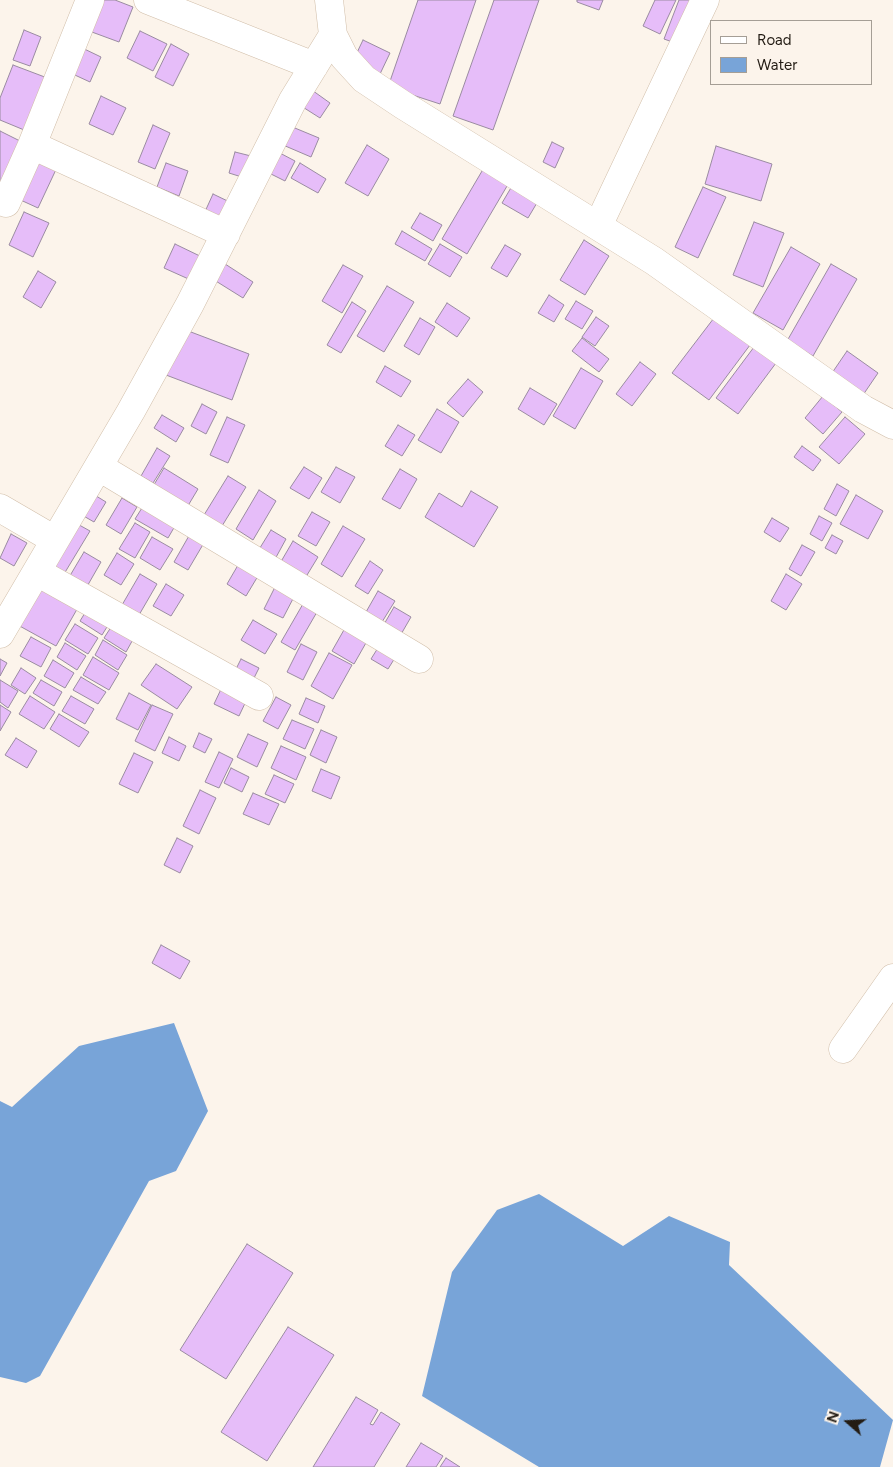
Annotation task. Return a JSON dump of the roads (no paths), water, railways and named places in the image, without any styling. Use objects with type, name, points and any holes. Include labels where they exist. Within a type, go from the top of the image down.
[{"type":"street","points":[[6,203],[32,145],[90,0]]},
{"type":"street","points":[[148,0],[314,66]]},
{"type":"street","points":[[329,0],[334,35],[344,57],[364,79],[403,106],[654,261],[863,408],[893,425]]},
{"type":"street","points":[[598,226],[705,0]]},
{"type":"street","points":[[0,634],[56,540],[190,304],[294,100],[334,35]]},
{"type":"street","points":[[32,145],[226,234]]},
{"type":"street","points":[[98,466],[419,660]]},
{"type":"street","points":[[0,508],[56,540]]},
{"type":"street","points":[[37,572],[259,696]]},
{"type":"street","points":[[843,1049],[893,978]]},
{"type":"water","points":[[174,1023],[208,1111],[176,1171],[149,1181],[40,1376],[26,1383],[0,1377],[0,1101],[12,1107],[79,1046]]},
{"type":"water","points":[[539,1194],[623,1246],[669,1216],[730,1242],[729,1265],[893,1420],[880,1467],[539,1467],[422,1396],[452,1272],[497,1210]]}]
